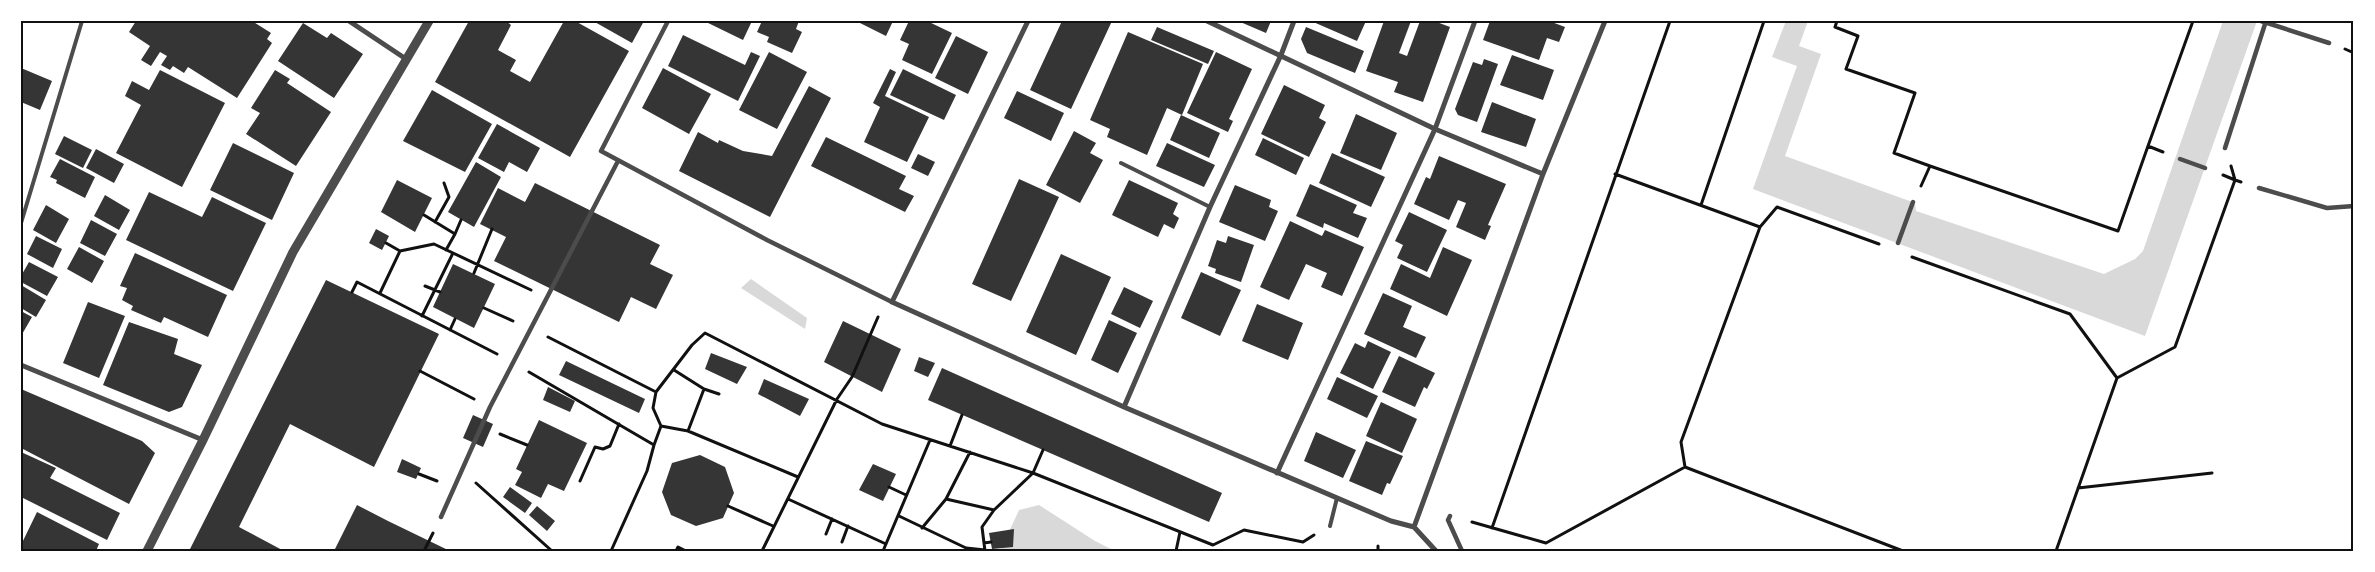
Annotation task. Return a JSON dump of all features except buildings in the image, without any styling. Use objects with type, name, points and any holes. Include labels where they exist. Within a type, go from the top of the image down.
[{"type":"street","points":[[349,21],[406,59]]},
{"type":"street","points":[[147,551],[203,440],[293,252],[429,21]]},
{"type":"street","points":[[668,21],[600,151],[767,240],[892,302],[1124,408],[1391,521],[1414,527],[1436,551]]},
{"type":"street","points":[[892,302],[1028,21]]},
{"type":"street","points":[[1207,21],[1435,128],[1543,174]]},
{"type":"street","points":[[1124,408],[1210,206],[1281,55],[1294,21]]},
{"type":"street","points":[[1277,472],[1435,128],[1475,21]]},
{"type":"street","points":[[1414,527],[1543,174],[1605,21]]},
{"type":"street","points":[[2225,148],[2264,22],[2329,43]]},
{"type":"street","points":[[2180,159],[2205,168]]},
{"type":"street","points":[[441,517],[490,407],[618,161]]},
{"type":"street","points":[[2258,188],[2327,208],[2354,206]]},
{"type":"street","points":[[1898,243],[1912,202]]},
{"type":"street","points":[[21,365],[203,440]]},
{"type":"street","points":[[1450,516],[1448,520],[1462,551]]},
{"type":"lane","points":[[21,223],[82,21]]},
{"type":"lane","points":[[1121,163],[1210,206]]},
{"type":"lane","points":[[1330,526],[1337,498]]},
{"type":"path","points":[[1492,528],[1670,21]]},
{"type":"path","points":[[1701,205],[1764,21]]},
{"type":"path","points":[[1837,21],[1835,27],[1858,36],[1846,69],[1915,93],[1894,153],[2118,231],[2193,21]]},
{"type":"path","points":[[2148,146],[2180,159]]},
{"type":"path","points":[[1912,202],[1930,166]]},
{"type":"path","points":[[2056,551],[2117,378],[2175,347],[2235,180],[2205,168]]},
{"type":"path","points":[[1616,174],[1760,227]]},
{"type":"path","points":[[435,222],[449,197],[444,183]]},
{"type":"path","points":[[1686,467],[1681,442],[1760,227],[1777,207],[2070,314],[2117,378]]},
{"type":"path","points":[[424,215],[455,234]]},
{"type":"path","points":[[446,250],[461,220]]},
{"type":"path","points":[[474,274],[492,229]]},
{"type":"path","points":[[386,243],[400,250],[434,244],[547,297]]},
{"type":"path","points":[[1895,250],[1898,243]]},
{"type":"path","points":[[380,293],[400,250]]},
{"type":"path","points":[[422,316],[453,253]]},
{"type":"path","points":[[425,286],[440,292]]},
{"type":"path","points":[[762,551],[837,399],[852,377],[878,317],[892,302]]},
{"type":"path","points":[[484,308],[531,329],[656,392],[692,345],[705,333],[837,399],[882,424],[1033,472],[1213,545],[1244,530],[1303,542],[1330,526]]},
{"type":"path","points":[[450,330],[455,319]]},
{"type":"path","points":[[674,370],[704,389],[719,394]]},
{"type":"path","points":[[420,371],[490,407]]},
{"type":"path","points":[[688,431],[704,389]]},
{"type":"path","points":[[950,446],[962,415]]},
{"type":"path","points":[[580,481],[596,448],[603,449],[610,446],[619,424]]},
{"type":"path","points":[[482,426],[527,445]]},
{"type":"path","points":[[661,426],[688,431],[798,478]]},
{"type":"path","points":[[883,551],[930,440]]},
{"type":"path","points":[[611,551],[647,471],[654,445]]},
{"type":"path","points":[[899,516],[966,548],[985,551],[982,527],[994,510],[1033,472],[1043,450]]},
{"type":"path","points":[[922,528],[946,499],[970,452]]},
{"type":"path","points":[[1450,516],[1546,543],[1686,467],[1903,551]]},
{"type":"path","points":[[462,472],[490,493],[552,551]]},
{"type":"path","points":[[2078,488],[2212,473]]},
{"type":"path","points":[[890,487],[906,495]]},
{"type":"path","points":[[788,499],[886,544]]},
{"type":"path","points":[[946,499],[994,510]]},
{"type":"path","points":[[728,506],[773,526]]},
{"type":"path","points":[[826,534],[832,519]]},
{"type":"path","points":[[842,542],[848,526]]},
{"type":"path","points":[[1176,551],[1180,532]]},
{"type":"path","points":[[424,551],[429,541]]},
{"type":"path","points":[[984,543],[991,542]]},
{"type":"path","points":[[676,551],[678,547],[686,551]]},
{"type":"shaded area","points":[[1786,21],[1808,21],[1799,46],[1821,54],[1785,156],[1915,203],[1916,211],[2104,274],[2135,259],[2143,251],[2223,21],[2257,21],[2145,336],[1753,189],[1797,66],[1772,57]]},
{"type":"shaded area","points":[[751,279],[807,318],[805,329],[741,288]]},
{"type":"shaded area","points":[[1039,505],[1095,541],[1115,551],[1000,551],[1019,510]]}]
